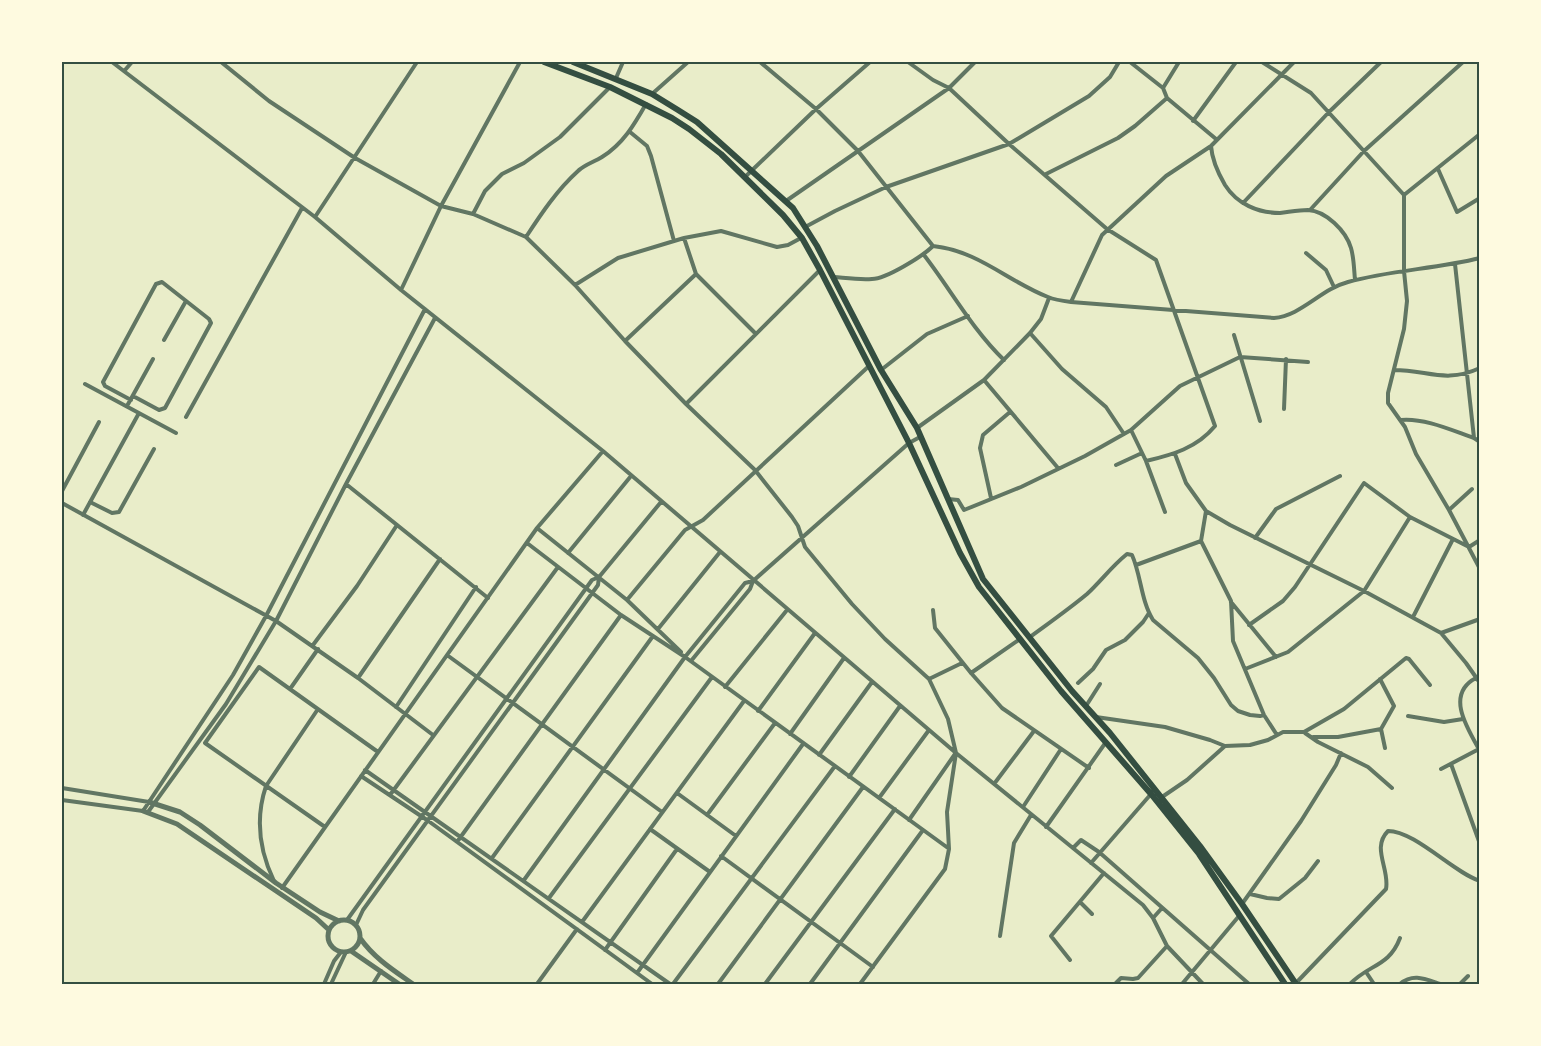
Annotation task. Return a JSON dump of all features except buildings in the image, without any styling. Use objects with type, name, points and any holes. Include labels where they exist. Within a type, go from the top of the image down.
[{"type":"main road","points":[[544,62],[610,87],[646,104],[689,129],[746,177],[802,238],[870,365],[960,553],[980,587],[1061,691],[1151,794],[1199,854],[1285,984]]},
{"type":"main road","points":[[573,62],[652,94],[697,122],[786,201],[807,226],[880,370],[917,428],[983,579],[1029,638],[1162,797],[1242,904],[1296,984]]},
{"type":"street","points":[[112,62],[315,217],[435,318],[603,451],[900,706],[1143,905],[1153,918],[1167,946],[1203,984]]},
{"type":"street","points":[[125,70],[132,62]]},
{"type":"street","points":[[221,62],[269,101],[355,158],[441,206],[473,214],[526,237],[686,404],[755,470],[792,517],[805,547],[852,604],[885,639],[929,679],[948,719],[956,753],[947,812],[949,849],[945,869],[860,984]]},
{"type":"street","points":[[315,217],[417,62]]},
{"type":"street","points":[[401,290],[441,206],[520,62]]},
{"type":"street","points":[[616,78],[624,62]]},
{"type":"street","points":[[652,94],[688,62]]},
{"type":"street","points":[[760,62],[816,109],[858,151],[933,246],[954,248],[1049,298],[1071,302],[1282,318],[1334,287],[1355,280],[1479,258]]},
{"type":"street","points":[[746,177],[816,109],[870,62]]},
{"type":"street","points":[[908,62],[933,80],[949,88],[1009,144],[1107,229],[1156,260],[1215,426],[1187,449],[1146,461]]},
{"type":"street","points":[[786,201],[949,88],[975,62]]},
{"type":"street","points":[[807,226],[886,187],[1009,144],[1089,96],[1110,77],[1119,62]]},
{"type":"street","points":[[1130,62],[1163,88],[1167,98],[1216,139]]},
{"type":"street","points":[[1163,88],[1179,62]]},
{"type":"street","points":[[1193,121],[1236,62]]},
{"type":"street","points":[[1262,62],[1311,93],[1404,195],[1404,271],[1407,301],[1404,329],[1388,393],[1388,403],[1400,420],[1479,569]]},
{"type":"street","points":[[1071,302],[1102,235],[1107,229],[1166,176],[1211,146],[1294,62]]},
{"type":"street","points":[[1243,203],[1329,112],[1382,62]]},
{"type":"street","points":[[1310,210],[1364,151],[1463,62]]},
{"type":"street","points":[[473,214],[486,191],[502,174],[524,163],[560,137],[610,87]]},
{"type":"street","points":[[1046,174],[1118,138],[1167,98]]},
{"type":"street","points":[[526,237],[549,202],[579,169],[610,151],[630,132],[646,104]]},
{"type":"street","points":[[630,132],[646,146],[651,156],[674,241]]},
{"type":"street","points":[[1404,195],[1479,134]]},
{"type":"street","points":[[1211,146],[1212,157],[1224,184],[1233,197],[1267,212],[1310,210],[1333,221],[1343,231],[1351,247],[1355,280]]},
{"type":"street","points":[[1438,169],[1456,212],[1479,198]]},
{"type":"street","points":[[186,417],[302,208]]},
{"type":"street","points":[[574,285],[618,258],[684,238],[721,231],[777,247],[788,245],[802,238]]},
{"type":"street","points":[[684,238],[696,274],[755,333]]},
{"type":"street","points":[[834,277],[874,279],[924,255],[933,246]]},
{"type":"street","points":[[1306,253],[1326,270],[1334,287]]},
{"type":"street","points":[[924,255],[946,283],[985,342],[1004,360]]},
{"type":"street","points":[[1455,264],[1474,438]]},
{"type":"street","points":[[686,404],[820,270]]},
{"type":"street","points":[[625,341],[696,274]]},
{"type":"street","points":[[162,282],[211,323],[165,408],[159,410],[132,398],[105,386],[103,382],[157,283],[162,282]]},
{"type":"street","points":[[917,428],[984,380],[1041,320],[1049,298]]},
{"type":"street","points":[[164,340],[186,300]]},
{"type":"street","points":[[152,802],[170,768],[218,700],[266,616],[425,309]]},
{"type":"street","points":[[880,370],[927,334],[968,316]]},
{"type":"street","points":[[145,811],[226,704],[276,621],[435,318]]},
{"type":"street","points":[[1030,333],[1062,369],[1106,407],[1124,434]]},
{"type":"street","points":[[1234,335],[1260,421]]},
{"type":"street","points":[[947,499],[958,500],[964,510],[1085,456],[1131,430],[1180,386],[1198,375],[1240,357],[1308,362]]},
{"type":"street","points":[[127,406],[153,359]]},
{"type":"street","points":[[1284,409],[1286,359]]},
{"type":"street","points":[[627,600],[685,530],[703,520],[870,365]]},
{"type":"street","points":[[1394,370],[1444,377],[1467,374],[1479,368]]},
{"type":"street","points":[[984,380],[1058,468]]},
{"type":"street","points":[[85,384],[176,433]]},
{"type":"street","points":[[83,515],[139,412]]},
{"type":"street","points":[[991,498],[980,448],[982,435],[1010,412]]},
{"type":"street","points":[[1400,420],[1425,422],[1474,438],[1479,442]]},
{"type":"street","points":[[62,490],[99,422]]},
{"type":"street","points":[[1131,430],[1146,461],[1165,512]]},
{"type":"street","points":[[691,662],[750,589],[753,581],[909,443],[920,437]]},
{"type":"street","points":[[90,502],[112,513],[119,512],[154,449]]},
{"type":"street","points":[[282,888],[537,528],[603,451]]},
{"type":"street","points":[[1116,465],[1142,453]]},
{"type":"street","points":[[1175,454],[1186,483],[1206,511],[1441,633],[1479,683]]},
{"type":"street","points":[[568,553],[631,477]]},
{"type":"street","points":[[1255,538],[1276,509],[1340,477]]},
{"type":"street","points":[[1250,625],[1282,601],[1295,587],[1364,483],[1410,517],[1469,548]]},
{"type":"street","points":[[346,484],[488,598]]},
{"type":"street","points":[[1449,510],[1472,489]]},
{"type":"street","points":[[347,920],[424,810],[592,580],[599,577],[661,502]]},
{"type":"street","points":[[62,503],[276,621],[313,645],[432,735]]},
{"type":"street","points":[[1206,511],[1202,541],[1231,601],[1276,657]]},
{"type":"street","points":[[1245,669],[1288,652],[1364,591],[1410,517]]},
{"type":"street","points":[[313,645],[357,586],[397,525]]},
{"type":"street","points":[[537,528],[627,600],[691,662],[949,849]]},
{"type":"street","points":[[1413,617],[1453,539]]},
{"type":"street","points":[[1469,548],[1479,540]]},
{"type":"street","points":[[1136,565],[1202,541]]},
{"type":"street","points":[[527,543],[621,615],[685,657]]},
{"type":"street","points":[[658,629],[720,552]]},
{"type":"street","points":[[1029,638],[1084,596],[1103,579],[1111,567],[1127,554],[1132,555],[1149,613],[1154,620],[1198,658],[1231,705],[1238,711],[1250,715],[1264,715]]},
{"type":"street","points":[[358,678],[441,559]]},
{"type":"street","points":[[390,795],[558,566]]},
{"type":"street","points":[[413,984],[381,962],[360,938],[357,925],[363,910],[598,585],[599,577]]},
{"type":"street","points":[[524,880],[685,657],[745,583],[753,581]]},
{"type":"street","points":[[396,707],[476,587]]},
{"type":"street","points":[[1231,601],[1233,641],[1264,715],[1277,735]]},
{"type":"street","points":[[725,687],[787,610]]},
{"type":"street","points":[[933,610],[935,628],[1002,708],[1089,768]]},
{"type":"street","points":[[1078,683],[1093,669],[1106,650],[1125,640],[1149,613]]},
{"type":"street","points":[[457,842],[621,615]]},
{"type":"street","points":[[1441,633],[1479,619]]},
{"type":"street","points":[[758,711],[815,633]]},
{"type":"street","points":[[492,858],[652,636]]},
{"type":"street","points":[[971,673],[1020,639]]},
{"type":"street","points":[[290,688],[318,649]]},
{"type":"street","points":[[447,655],[663,812]]},
{"type":"street","points":[[790,734],[844,658]]},
{"type":"street","points":[[1095,717],[1165,727],[1224,746],[1250,746],[1283,732],[1304,732],[1344,709],[1406,658],[1430,685]]},
{"type":"street","points":[[929,679],[962,663]]},
{"type":"street","points":[[325,827],[205,743],[259,667],[378,752]]},
{"type":"street","points":[[549,898],[712,677]]},
{"type":"street","points":[[1441,769],[1479,749],[1463,719],[1460,697],[1466,683],[1476,678]]},
{"type":"street","points":[[1380,679],[1394,706],[1381,729],[1385,748]]},
{"type":"street","points":[[819,755],[872,682]]},
{"type":"street","points":[[1086,706],[1100,684]]},
{"type":"street","points":[[582,922],[744,701]]},
{"type":"street","points":[[849,777],[900,706]]},
{"type":"street","points":[[276,883],[262,848],[259,814],[266,786],[318,709]]},
{"type":"street","points":[[1408,716],[1444,722],[1463,719]]},
{"type":"street","points":[[707,815],[775,723]]},
{"type":"street","points":[[1312,737],[1338,737],[1381,729]]},
{"type":"street","points":[[879,798],[929,730]]},
{"type":"street","points":[[994,784],[1034,731]]},
{"type":"street","points":[[1304,732],[1368,767],[1392,788]]},
{"type":"street","points":[[1046,827],[1106,742]]},
{"type":"street","points":[[636,973],[803,744]]},
{"type":"street","points":[[1162,797],[1187,780],[1224,746]]},
{"type":"street","points":[[1023,807],[1061,749]]},
{"type":"street","points":[[909,820],[956,753]]},
{"type":"street","points":[[1242,904],[1301,820],[1336,765],[1341,753]]},
{"type":"street","points":[[1451,765],[1479,844]]},
{"type":"street","points":[[365,770],[671,984],[835,766]]},
{"type":"street","points":[[361,776],[427,820],[652,984]]},
{"type":"street","points":[[718,984],[863,787]]},
{"type":"street","points":[[62,788],[152,802],[180,812],[282,888],[320,912],[339,921],[347,920],[357,925]]},
{"type":"street","points":[[677,793],[736,836]]},
{"type":"street","points":[[1091,863],[1151,794]]},
{"type":"street","points":[[62,800],[145,811],[177,824],[316,918],[329,930],[329,941],[332,946],[381,971],[399,984]]},
{"type":"street","points":[[765,984],[894,809]]},
{"type":"street","points":[[1000,936],[1014,843],[1032,815]]},
{"type":"street","points":[[650,829],[710,872]]},
{"type":"street","points":[[810,984],[923,830]]},
{"type":"street","points":[[1296,984],[1386,889],[1388,882],[1380,845],[1383,836],[1388,831],[1393,831],[1413,841],[1479,881]]},
{"type":"street","points":[[1073,848],[1081,840],[1099,852],[1249,984]]},
{"type":"street","points":[[605,950],[677,849]]},
{"type":"street","points":[[721,856],[873,967]]},
{"type":"street","points":[[1250,894],[1280,898],[1305,878],[1318,861]]},
{"type":"street","points":[[1070,960],[1051,936],[1104,873]]},
{"type":"street","points":[[1080,902],[1092,914]]},
{"type":"street","points":[[1153,918],[1162,908]]},
{"type":"street","points":[[1182,984],[1239,916]]},
{"type":"street","points":[[329,930],[339,921]]},
{"type":"street","points":[[537,984],[577,929]]},
{"type":"street","points":[[324,984],[334,961],[359,943],[360,938]]},
{"type":"street","points":[[1350,984],[1390,957],[1400,938]]},
{"type":"street","points":[[1115,984],[1121,978],[1138,978],[1167,946]]},
{"type":"street","points":[[331,984],[346,952]]},
{"type":"street","points":[[373,984],[381,971]]},
{"type":"street","points":[[1366,972],[1374,984]]},
{"type":"street","points":[[1460,984],[1468,976]]},
{"type":"street","points":[[1400,984],[1407,978],[1413,977],[1440,984]]}]
